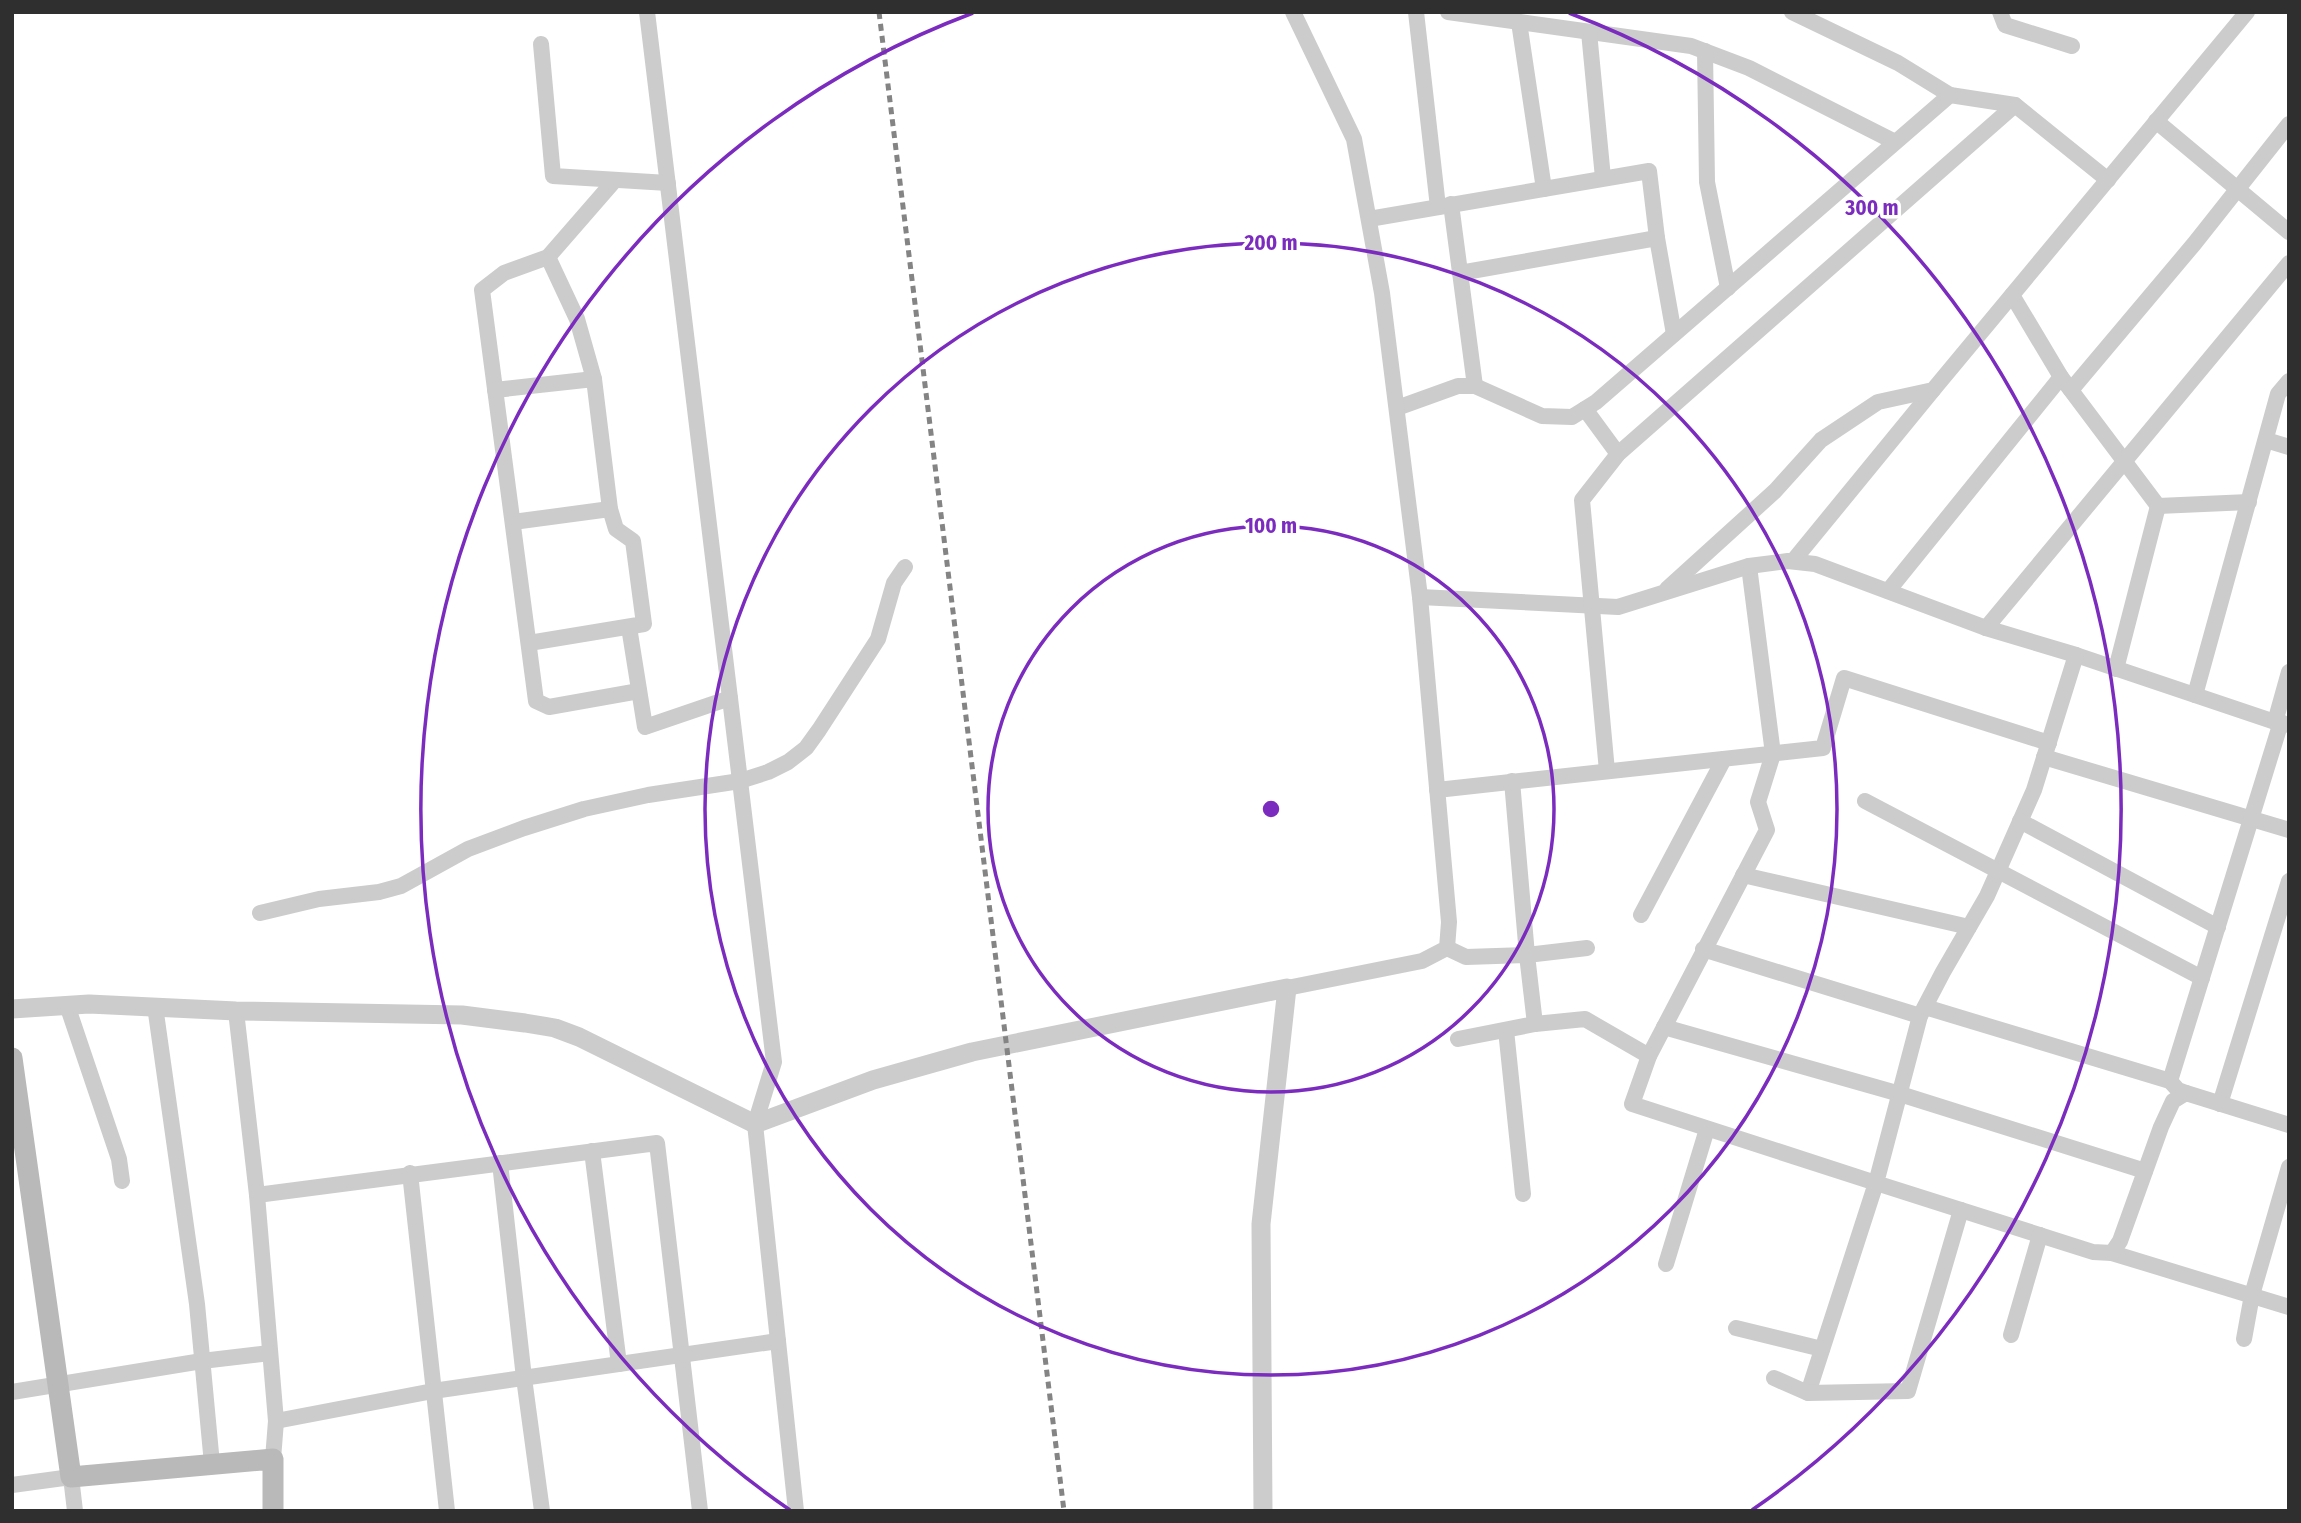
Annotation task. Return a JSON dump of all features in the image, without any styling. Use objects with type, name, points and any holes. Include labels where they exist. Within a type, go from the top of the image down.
[{"type":"main road","points":[[12,1058],[20,1164],[58,1384],[71,1477],[273,1459],[273,1511]]},
{"type":"street","points":[[647,12],[774,1062],[755,1124],[796,1511]]},
{"type":"street","points":[[1293,12],[1354,139],[1382,293],[1420,597],[1449,922],[1447,948]]},
{"type":"street","points":[[1416,12],[1445,205],[1460,273],[1475,386]]},
{"type":"street","points":[[1448,12],[1691,46],[1749,68],[1895,142]]},
{"type":"street","points":[[1792,12],[1898,63],[1950,95],[2015,105],[2108,180]]},
{"type":"street","points":[[2000,12],[2005,25],[2072,46]]},
{"type":"street","points":[[1793,561],[2246,12]]},
{"type":"street","points":[[1519,22],[1544,188]]},
{"type":"street","points":[[1589,32],[1603,178]]},
{"type":"street","points":[[541,44],[553,176],[668,183]]},
{"type":"street","points":[[1705,51],[1707,182],[1728,288]]},
{"type":"street","points":[[1397,408],[1458,386],[1475,386],[1542,416],[1572,418],[1728,288],[1950,95]]},
{"type":"street","points":[[1608,771],[1582,500],[1618,454],[2015,105]]},
{"type":"street","points":[[2156,121],[2289,232]]},
{"type":"street","points":[[1888,592],[2066,383],[2194,244],[2289,124]]},
{"type":"street","points":[[1369,219],[1649,171],[1657,238],[1674,334]]},
{"type":"street","points":[[615,180],[548,257],[504,273],[482,290],[536,701],[549,707],[639,691]]},
{"type":"street","points":[[1460,273],[1657,238]]},
{"type":"street","points":[[529,643],[644,624],[633,541],[616,528],[610,509],[594,379],[577,319],[548,257]]},
{"type":"street","points":[[1986,628],[2289,262]]},
{"type":"street","points":[[2012,296],[2066,383],[2158,506]]},
{"type":"street","points":[[495,390],[594,379]]},
{"type":"street","points":[[2195,695],[2278,394],[2289,381]]},
{"type":"street","points":[[1663,593],[1774,491],[1821,440],[1878,402],[1933,390]]},
{"type":"street","points":[[1585,409],[1618,454]]},
{"type":"street","points":[[2266,440],[2289,447]]},
{"type":"street","points":[[2158,506],[2249,502]]},
{"type":"street","points":[[2116,669],[2158,506]]},
{"type":"street","points":[[513,522],[610,509]]},
{"type":"street","points":[[1420,597],[1618,607],[1749,565],[1793,561],[1815,564],[1986,628],[2282,723]]},
{"type":"street","points":[[1749,565],[1773,754],[1758,802],[1766,830],[1649,1056],[1632,1104],[2040,1236],[2093,1252],[2112,1253],[2289,1307]]},
{"type":"street","points":[[260,914],[319,899],[379,892],[401,886],[468,849],[584,808],[648,794],[740,781],[788,762],[806,748],[878,639],[894,583],[905,567]]},
{"type":"street","points":[[629,627],[645,727],[730,698]]},
{"type":"street","points":[[1808,1393],[1876,1183],[1923,1012],[1987,896],[2034,790],[2076,655]]},
{"type":"street","points":[[2170,1081],[2282,723],[2289,672]]},
{"type":"street","points":[[1437,790],[1823,748],[1844,678],[2046,750],[2289,830]]},
{"type":"street","points":[[1641,915],[1724,759]]},
{"type":"street","points":[[1512,781],[1535,1024]]},
{"type":"street","points":[[1865,801],[2202,978]]},
{"type":"street","points":[[2020,821],[2218,927]]},
{"type":"street","points":[[1743,875],[1969,927]]},
{"type":"street","points":[[2220,1104],[2289,881]]},
{"type":"street","points":[[1447,948],[1466,957],[1527,955],[1587,948]]},
{"type":"street","points":[[12,1009],[67,1005],[155,1006],[236,1011],[462,1015],[555,1028],[653,1072],[755,1124],[873,1080],[972,1052],[1422,961],[1447,948]]},
{"type":"street","points":[[1703,949],[2170,1081],[2178,1090],[2186,1093],[2289,1125]]},
{"type":"street","points":[[1263,1511],[1261,1224],[1287,988]]},
{"type":"street","points":[[67,1005],[115,1147],[122,1181]]},
{"type":"street","points":[[155,1006],[197,1304],[212,1465]]},
{"type":"street","points":[[236,1011],[257,1195],[275,1421],[273,1459]]},
{"type":"street","points":[[1458,1038],[1535,1024],[1585,1019],[1649,1056]]},
{"type":"street","points":[[1664,1027],[1899,1094],[2145,1171]]},
{"type":"street","points":[[1506,1030],[1523,1194]]},
{"type":"street","points":[[2112,1253],[2120,1241],[2173,1101],[2186,1093]]},
{"type":"street","points":[[1666,1264],[1707,1129]]},
{"type":"street","points":[[257,1195],[657,1143],[700,1511]]},
{"type":"street","points":[[592,1151],[619,1364]]},
{"type":"street","points":[[500,1163],[542,1511]]},
{"type":"street","points":[[2244,1339],[2252,1295],[2289,1167]]},
{"type":"street","points":[[410,1173],[447,1511]]},
{"type":"street","points":[[1774,1378],[1808,1393],[1908,1391],[1961,1210]]},
{"type":"street","points":[[2011,1335],[2040,1236]]},
{"type":"street","points":[[1736,1328],[1822,1349]]},
{"type":"street","points":[[275,1421],[433,1391],[778,1341]]},
{"type":"street","points":[[12,1392],[202,1361],[270,1353]]},
{"type":"street","points":[[12,1485],[71,1477],[75,1511]]},
{"type":"railway","points":[[879,12],[1064,1511]]}]
